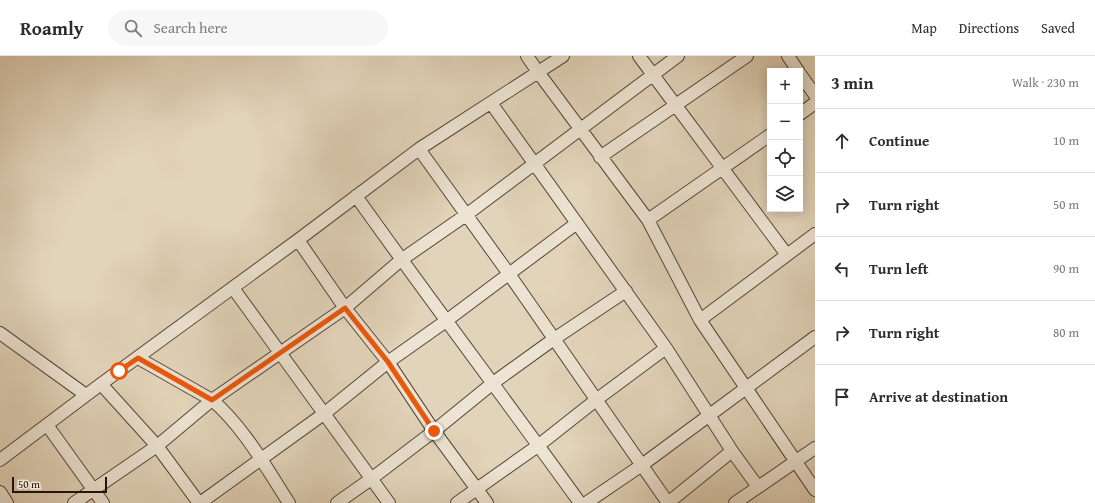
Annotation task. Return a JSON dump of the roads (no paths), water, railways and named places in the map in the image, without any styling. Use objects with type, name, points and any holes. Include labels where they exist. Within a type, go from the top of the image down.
[{"type":"street","points":[[527,56],[600,157],[648,220],[700,320],[815,490]]},
{"type":"street","points":[[0,460],[86,395],[298,240],[419,148],[562,56]]},
{"type":"street","points":[[639,56],[787,255]]},
{"type":"street","points":[[74,503],[157,446],[212,400],[281,354],[345,308],[401,260],[466,215],[678,56]]},
{"type":"street","points":[[600,157],[747,56]]},
{"type":"street","points":[[788,56],[796,68]]},
{"type":"street","points":[[803,78],[815,95]]},
{"type":"street","points":[[491,103],[666,348],[732,451],[758,487]]},
{"type":"street","points":[[803,112],[815,103]]},
{"type":"street","points":[[648,220],[767,137]]},
{"type":"street","points":[[419,148],[509,274],[668,503],[732,451]]},
{"type":"street","points":[[356,196],[401,260],[580,503]]},
{"type":"street","points":[[101,384],[157,446],[199,503],[325,413],[388,362],[446,321],[577,223]]},
{"type":"street","points":[[700,320],[815,234]]},
{"type":"street","points":[[298,240],[345,308],[388,362],[434,431],[486,503]]},
{"type":"street","points":[[233,288],[389,503]]},
{"type":"street","points":[[337,503],[434,431],[493,383],[554,339],[626,291]]},
{"type":"street","points":[[0,333],[86,395]]},
{"type":"street","points":[[586,503],[642,465],[815,337]]},
{"type":"street","points":[[457,503],[538,445],[666,348]]},
{"type":"street","points":[[138,358],[212,400],[227,414],[260,459],[289,503]]},
{"type":"street","points":[[47,425],[103,503]]},
{"type":"street","points":[[735,503],[815,448]]},
{"type":"street","points":[[0,492],[7,503]]}]
